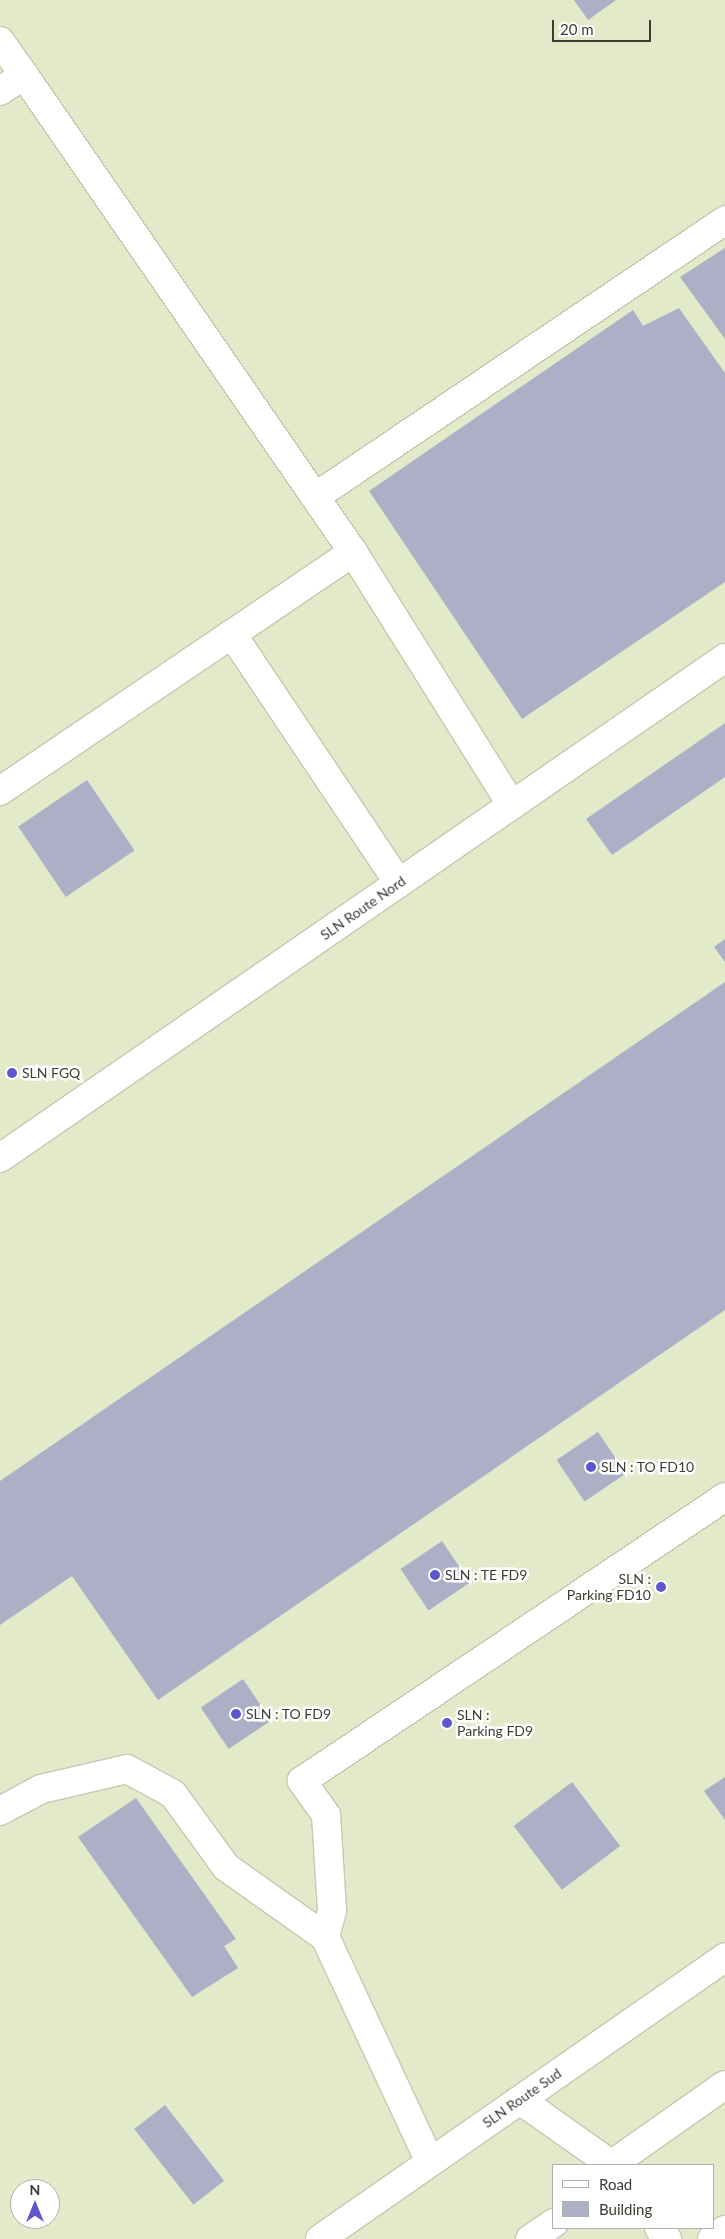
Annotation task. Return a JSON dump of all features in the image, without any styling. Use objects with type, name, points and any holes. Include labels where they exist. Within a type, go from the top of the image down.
[{"type":"lane","points":[[0,41],[353,552],[512,805]]},
{"type":"lane","points":[[0,91],[24,75]]},
{"type":"lane","points":[[315,497],[725,220]]},
{"type":"lane","points":[[0,791],[353,552]]},
{"type":"lane","points":[[232,634],[399,883]]},
{"type":"lane","name":"SLN Route Nord","points":[[0,1158],[725,658]]},
{"type":"lane","points":[[325,1937],[332,1910],[326,1815],[302,1780],[725,1497]]},
{"type":"lane","points":[[0,1811],[41,1789],[127,1768],[172,1794],[226,1867],[325,1937],[430,2162]]},
{"type":"lane","name":"SLN Route Sud","points":[[320,2239],[725,1957]]},
{"type":"lane","points":[[613,2164],[725,2085]]},
{"type":"lane","points":[[520,2100],[611,2164]]},
{"type":"lane","points":[[530,2239],[552,2224]]},
{"type":"lane","points":[[712,2239],[725,2230]]},
{"type":"shaded area","points":[[0,0],[725,0],[725,2239],[0,2239]]},
{"type":"building","points":[[574,0],[616,0],[588,20]]},
{"type":"building","points":[[725,248],[725,339],[680,277]]},
{"type":"building","points":[[679,308],[725,373],[725,582],[522,719],[369,491],[633,310],[643,326]]},
{"type":"building","points":[[725,723],[725,777],[612,855],[586,819]]},
{"type":"building","points":[[87,780],[135,850],[66,897],[18,826]]},
{"type":"building","points":[[725,939],[725,962],[714,947]]},
{"type":"building","points":[[725,982],[725,1310],[158,1700],[72,1576],[0,1625],[0,1481]]},
{"type":"building","name":"SLN : TO FD10","points":[[598,1432],[626,1473],[585,1501],[557,1460]]},
{"type":"building","name":"SLN : TE FD9","points":[[442,1541],[470,1582],[429,1610],[401,1569]]},
{"type":"building","name":"SLN : TO FD9","points":[[243,1679],[271,1720],[229,1749],[201,1708]]},
{"type":"building","points":[[725,1777],[725,1820],[704,1791]]},
{"type":"building","points":[[572,1782],[620,1846],[562,1890],[514,1826]]},
{"type":"building","points":[[136,1798],[236,1939],[224,1946],[238,1968],[192,1997],[78,1837]]},
{"type":"building","points":[[165,2105],[224,2181],[193,2205],[134,2129]]},
{"type":"place","name":"SLN FGQ","points":[[12,1073]]},
{"type":"place","name":"SLN : TO FD10","points":[[591,1467]]},
{"type":"place","name":"SLN : TE FD9","points":[[435,1575]]},
{"type":"place","name":"SLN : Parking FD10","points":[[661,1587]]},
{"type":"place","name":"SLN : TO FD9","points":[[236,1714]]},
{"type":"place","name":"SLN : Parking FD9","points":[[447,1723]]}]
